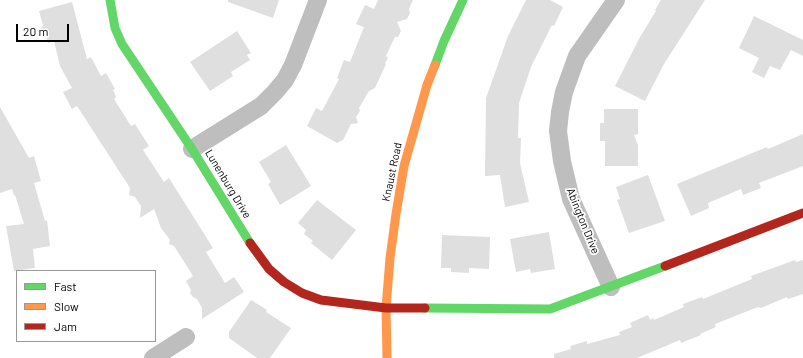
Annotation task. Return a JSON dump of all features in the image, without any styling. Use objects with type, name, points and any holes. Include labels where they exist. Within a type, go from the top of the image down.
[{"type":"street","name":"Lunenburg Drive","points":[[110,0],[115,28],[122,44],[192,149],[256,252],[269,269],[284,282],[302,293],[321,300],[386,308]]},
{"type":"street","points":[[192,149],[260,106],[275,92],[285,80],[293,65],[318,0]]},
{"type":"street","name":"Knaust Road","points":[[388,358],[386,308],[391,251],[404,166],[427,85],[444,41],[463,0]]},
{"type":"street","name":"Abington Drive","points":[[611,287],[571,199],[562,161],[558,131],[564,92],[577,56],[616,0]]},
{"type":"street","points":[[386,308],[550,309],[803,213]]},
{"type":"street","points":[[153,358],[186,337]]},
{"type":"building","points":[[228,0],[279,0],[273,18],[228,2]]},
{"type":"building","points":[[378,0],[413,0],[407,19],[397,22],[401,31],[398,37],[395,37],[386,56],[388,58],[385,63],[386,64],[375,88],[369,91],[359,108],[360,111],[356,117],[358,123],[351,124],[343,140],[337,143],[307,126],[316,108],[322,111],[339,79],[337,78],[344,60],[350,62],[364,27],[356,24],[365,5],[374,9]]},
{"type":"building","points":[[526,0],[550,0],[563,7],[554,26],[552,25],[531,67],[519,103],[518,138],[521,138],[520,163],[529,202],[505,207],[500,175],[485,176],[486,98],[508,36]]},
{"type":"building","points":[[661,0],[705,0],[664,64],[645,101],[615,86]]},
{"type":"building","points":[[72,2],[87,59],[91,57],[101,76],[106,73],[115,89],[113,90],[116,97],[114,99],[131,126],[135,124],[149,146],[143,150],[164,182],[169,178],[213,248],[206,252],[225,283],[234,277],[244,292],[202,319],[202,308],[197,299],[190,293],[191,290],[186,281],[193,276],[174,246],[169,244],[170,240],[161,228],[154,209],[140,218],[141,206],[135,197],[129,195],[130,188],[77,106],[72,109],[63,92],[72,88],[60,66],[54,41],[48,43],[45,33],[40,31],[43,25],[39,11]]},
{"type":"building","points":[[754,16],[803,40],[803,56],[791,50],[780,70],[770,66],[764,78],[752,72],[759,58],[739,48]]},
{"type":"building","points":[[237,31],[251,53],[247,55],[250,60],[231,72],[233,76],[210,91],[190,62]]},
{"type":"building","points":[[0,107],[29,158],[34,156],[41,181],[34,183],[45,221],[47,220],[50,246],[33,249],[35,268],[14,271],[6,226],[24,224],[12,189],[0,193]]},
{"type":"building","points":[[604,109],[638,109],[638,134],[634,135],[638,145],[638,166],[605,166],[605,141],[600,141],[600,123],[604,123]]},
{"type":"building","points":[[803,134],[803,166],[759,183],[761,188],[743,195],[741,189],[708,203],[709,208],[691,216],[677,184]]},
{"type":"building","points":[[286,145],[311,186],[280,205],[268,184],[271,182],[259,162]]},
{"type":"building","points":[[648,175],[665,221],[629,233],[617,200],[620,199],[616,187]]},
{"type":"building","points":[[317,200],[356,230],[332,260],[311,243],[313,241],[304,234],[306,230],[298,223]]},
{"type":"building","points":[[549,232],[555,269],[531,273],[530,269],[516,272],[510,239]]},
{"type":"building","points":[[442,235],[490,237],[489,269],[469,268],[469,273],[451,272],[451,268],[441,268]]},
{"type":"building","points":[[795,260],[796,262],[803,260],[803,294],[788,299],[787,297],[761,308],[758,307],[715,324],[716,327],[700,334],[701,335],[681,343],[680,340],[637,358],[554,358],[554,354],[571,349],[570,346],[587,341],[587,344],[620,335],[619,332],[632,327],[630,323],[648,315],[650,320],[653,318],[654,320],[684,307],[683,304],[702,297],[703,299],[752,279],[751,276]]},
{"type":"building","points":[[251,300],[267,310],[266,312],[291,328],[270,358],[257,358],[229,338],[229,332]]},
{"type":"traffic: fast","points":[[110,0],[115,28],[122,44],[192,149],[250,243]]},
{"type":"traffic: fast","points":[[435,65],[444,41],[463,0]]},
{"type":"traffic: fast","points":[[425,308],[550,309],[665,266]]},
{"type":"traffic: slow","points":[[387,358],[386,308],[390,258],[396,214],[404,166],[427,85],[435,65]]},
{"type":"traffic: jam","points":[[665,266],[803,213]]},
{"type":"traffic: jam","points":[[250,243],[269,269],[284,282],[302,293],[321,300],[386,308],[425,308]]}]
